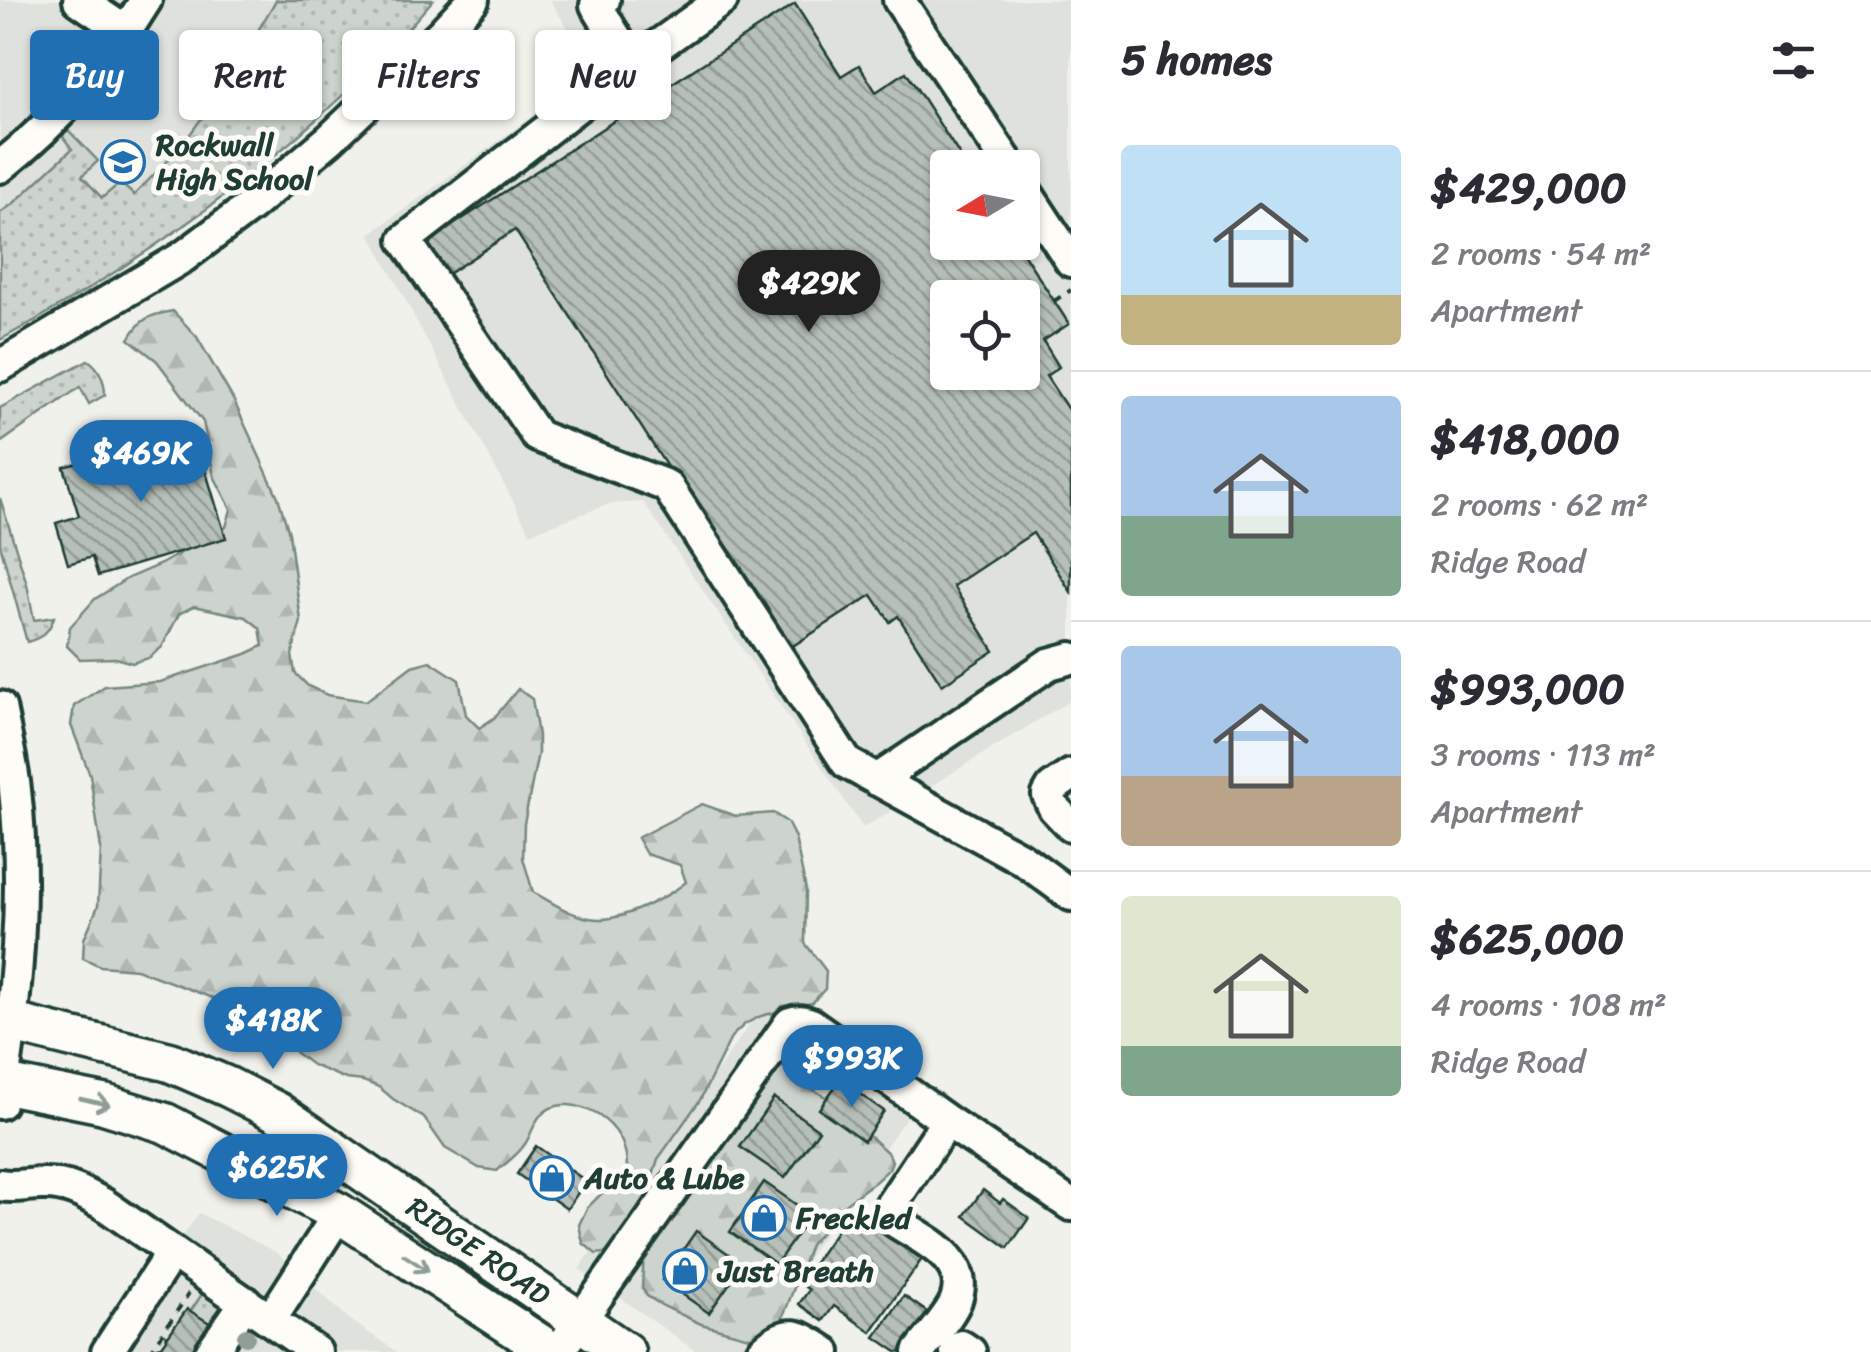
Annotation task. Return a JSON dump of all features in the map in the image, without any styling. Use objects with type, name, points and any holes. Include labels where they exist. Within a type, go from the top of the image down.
[{"type":"main road","name":"RIDGE ROAD","points":[[5,1021],[170,1062],[277,1112],[602,1341]]},
{"type":"main road","name":"RIDGE ROAD","points":[[1,1089],[104,1104],[166,1123],[339,1213],[555,1352]]},
{"type":"main road","points":[[166,1123],[228,1134],[336,1188],[354,1188],[375,1180]]},
{"type":"street","points":[[79,0],[123,30]]},
{"type":"street","points":[[127,30],[146,0]]},
{"type":"street","points":[[0,366],[183,257],[251,206],[330,139],[473,0]]},
{"type":"street","points":[[604,0],[596,5],[611,30]]},
{"type":"street","points":[[671,36],[722,0]]},
{"type":"street","points":[[900,0],[998,150]]},
{"type":"street","points":[[0,167],[52,120]]},
{"type":"street","points":[[560,120],[406,240],[538,436],[668,486],[847,763],[1022,859],[1071,894]]},
{"type":"street","points":[[1040,214],[1071,262]]},
{"type":"street","points":[[878,780],[1048,664],[1071,658]]},
{"type":"street","points":[[0,707],[15,788],[20,862],[19,952],[5,1021],[1,1089]]},
{"type":"street","points":[[1071,776],[1048,795],[1071,826]]},
{"type":"street","points":[[555,1352],[602,1341],[790,1023],[799,1020],[811,1024],[1071,1205]]},
{"type":"street","points":[[919,1352],[956,1302],[960,1277],[950,1258],[895,1220],[890,1205],[947,1121]]},
{"type":"street","points":[[0,1184],[73,1187],[202,1273],[266,1325],[316,1352]]},
{"type":"street","points":[[211,1352],[266,1325],[339,1213]]},
{"type":"street","points":[[106,1352],[172,1252]]},
{"type":"street","points":[[762,1352],[780,1338],[792,1336],[803,1337],[825,1352]]},
{"type":"street","points":[[956,1352],[961,1346],[970,1352]]},
{"type":"path","points":[[1054,301],[1071,290]]},
{"type":"path","points":[[150,1352],[202,1273]]},
{"type":"shaded area","points":[[0,0],[420,0],[382,30],[342,30],[342,61],[322,77],[322,30],[179,30],[179,120],[266,120],[0,328]]},
{"type":"shaded area","points":[[550,0],[1071,0],[1071,700],[863,828],[643,502],[610,504],[530,533],[370,234],[535,114],[535,120],[671,120],[671,30],[569,30]]},
{"type":"shaded area","points":[[777,985],[926,1089],[742,1352],[697,1352],[579,1269]]},
{"type":"shaded area","points":[[199,1213],[276,1252],[350,1320],[397,1352],[100,1352]]},
{"type":"green space","points":[[276,0],[433,0],[406,30],[342,30],[342,96],[322,114],[322,30],[258,30]]},
{"type":"green space","points":[[200,120],[315,120],[176,231],[119,270],[0,340],[0,213],[72,149],[63,137],[65,131],[98,161],[82,176],[102,198],[120,183],[134,195],[180,148]]},
{"type":"green space","points":[[173,311],[197,337],[233,399],[278,497],[289,533],[301,621],[292,655],[295,673],[308,686],[327,695],[366,701],[412,666],[430,661],[459,680],[466,715],[479,728],[494,718],[518,689],[532,699],[538,753],[524,824],[523,858],[533,892],[573,913],[599,919],[620,916],[657,901],[686,882],[680,865],[646,854],[637,838],[702,804],[736,816],[773,813],[787,822],[795,838],[806,890],[805,943],[826,971],[825,989],[812,1003],[761,1016],[732,1036],[700,1100],[658,1159],[642,1209],[614,1252],[596,1254],[583,1243],[579,1225],[587,1208],[627,1168],[620,1138],[598,1115],[576,1106],[546,1110],[522,1148],[497,1171],[479,1168],[445,1148],[424,1118],[379,1087],[312,1065],[296,1053],[286,1038],[239,1008],[136,969],[100,966],[83,958],[84,939],[98,906],[101,849],[90,775],[71,725],[74,706],[105,686],[160,682],[263,646],[260,628],[246,617],[194,606],[179,614],[162,647],[149,658],[132,663],[116,658],[80,659],[67,646],[70,627],[95,599],[226,527],[231,509],[214,476],[203,422],[157,361],[129,339],[146,319]]},
{"type":"green space","points":[[88,360],[101,375],[105,395],[89,404],[80,387],[0,443],[0,408]]},
{"type":"green space","points":[[0,498],[34,620],[54,617],[44,634],[27,642],[0,544]]},
{"type":"green space","points":[[771,1062],[797,1072],[807,1086],[855,1114],[892,1161],[876,1181],[846,1203],[810,1245],[782,1320],[770,1333],[753,1338],[701,1324],[647,1296],[642,1288],[644,1252],[687,1190],[714,1162],[714,1134],[733,1132],[739,1125]]},
{"type":"green space","points":[[204,1291],[222,1307],[224,1315],[219,1329],[190,1312]]},
{"type":"building","points":[[795,4],[841,76],[859,65],[876,92],[906,72],[956,150],[930,150],[930,260],[1028,260],[1069,324],[1043,341],[1059,367],[1046,376],[1071,414],[1071,592],[1033,533],[953,586],[994,651],[942,685],[898,616],[890,622],[872,595],[785,651],[515,230],[440,279],[419,247],[616,120],[671,120],[671,84]]},
{"type":"building","points":[[193,429],[226,538],[98,576],[92,557],[68,564],[56,523],[79,516],[64,467]]},
{"type":"building","points":[[840,1080],[884,1111],[864,1141],[819,1109]]},
{"type":"building","points":[[774,1098],[819,1130],[785,1178],[740,1147]]},
{"type":"building","name":"Auto & Lube","points":[[536,1146],[586,1181],[567,1209],[517,1174]]},
{"type":"building","points":[[764,1182],[811,1215],[776,1264],[730,1232]]},
{"type":"building","points":[[983,1190],[1029,1218],[1008,1248],[964,1216]]},
{"type":"building","points":[[845,1218],[863,1230],[871,1218],[924,1256],[871,1332],[834,1306],[823,1321],[799,1304],[809,1290],[800,1283]]},
{"type":"building","points":[[696,1231],[743,1264],[709,1313],[662,1280]]},
{"type":"building","points":[[904,1296],[930,1314],[903,1352],[897,1352],[875,1337]]},
{"type":"building","points":[[187,1309],[211,1324],[205,1331],[214,1337],[200,1352],[156,1352],[166,1335]]},
{"type":"place","name":"Rockwall High School","points":[[123,162]]},
{"type":"place","name":"Auto & Lube","points":[[552,1178]]},
{"type":"place","name":"Freckled","points":[[764,1218]]},
{"type":"place","name":"Just Breath","points":[[685,1271]]}]
